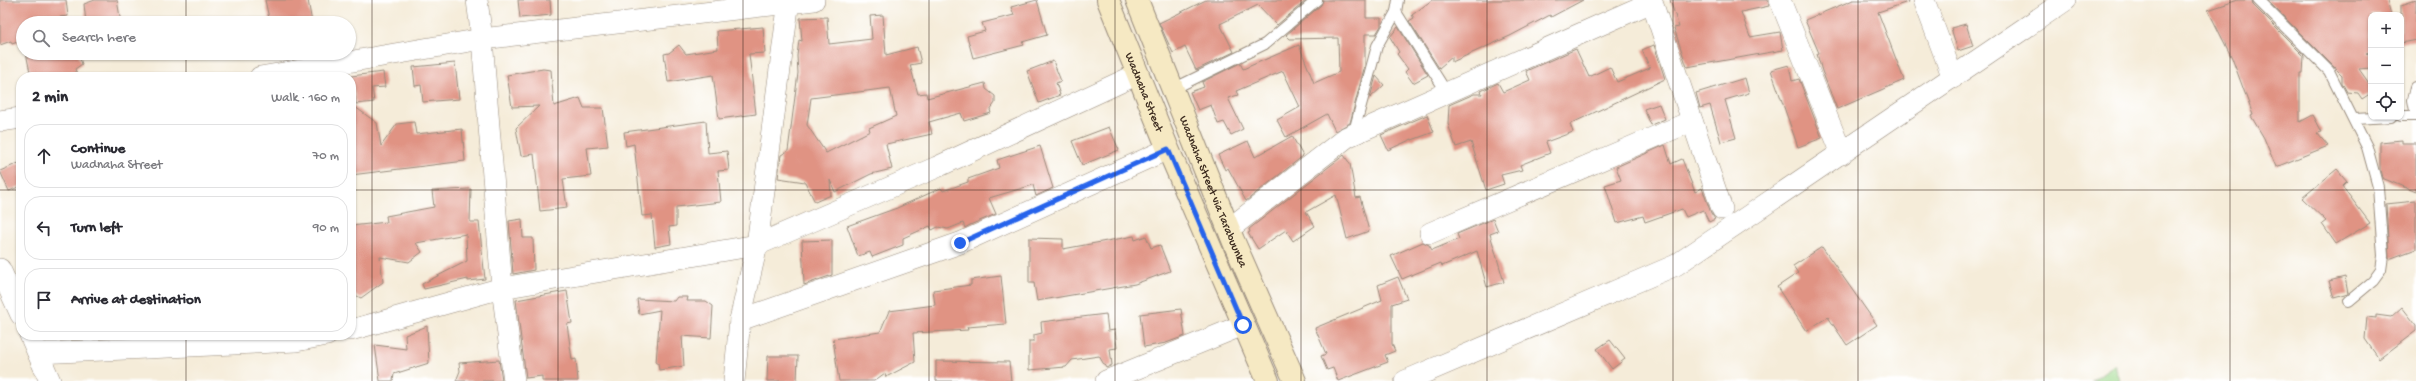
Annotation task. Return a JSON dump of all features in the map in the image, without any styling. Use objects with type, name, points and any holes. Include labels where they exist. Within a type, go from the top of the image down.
[{"type":"main road","name":"Wadnaha Street","points":[[1108,0],[1168,149],[1268,381]]},
{"type":"main road","name":"Wadnaha Street via Tarabuunka","points":[[1136,0],[1229,229],[1295,381]]},
{"type":"street","points":[[476,0],[482,39],[502,288],[514,381]]},
{"type":"street","points":[[289,72],[482,39],[789,1],[814,0]]},
{"type":"street","points":[[1780,0],[1842,154]]},
{"type":"street","points":[[1924,0],[1953,78]]},
{"type":"street","points":[[1405,381],[1676,265],[1842,154],[2066,0]]},
{"type":"street","points":[[734,381],[740,320],[757,245],[789,1]]},
{"type":"street","points":[[1229,229],[1353,135],[1652,2],[1722,209]]},
{"type":"street","points":[[356,329],[502,288],[757,245],[937,167],[1138,74]]},
{"type":"street","points":[[0,121],[16,119]]},
{"type":"street","points":[[1430,233],[1692,121]]},
{"type":"street","points":[[740,320],[960,243],[1168,149]]},
{"type":"street","points":[[0,269],[16,304]]},
{"type":"street","points":[[1106,381],[1243,325]]},
{"type":"street","points":[[50,381],[34,344],[301,340]]},
{"type":"lane","points":[[1172,89],[1265,44],[1317,0]]},
{"type":"lane","points":[[1353,135],[1378,46],[1396,12],[1398,0]]},
{"type":"lane","points":[[2258,0],[2329,71],[2355,119],[2367,147],[2378,187],[2384,256],[2381,270],[2373,281],[2349,301]]},
{"type":"lane","points":[[1396,12],[1447,93]]},
{"type":"lane","points":[[2404,116],[2416,116],[2414,100],[2416,87]]},
{"type":"lane","points":[[2355,119],[2368,118]]},
{"type":"green space","points":[[2114,365],[2121,381],[2091,381]]},
{"type":"building","points":[[0,0],[66,0],[68,16],[16,16],[16,43],[12,44],[11,41],[0,45]]},
{"type":"building","points":[[95,0],[117,0],[120,16],[85,16],[84,4]]},
{"type":"building","points":[[265,0],[308,0],[311,16],[268,16]]},
{"type":"building","points":[[518,0],[550,0],[551,15],[520,18]]},
{"type":"building","points":[[1037,0],[1047,35],[1022,42],[1024,45],[973,58],[967,36],[985,31],[982,23],[1014,15],[1011,7]]},
{"type":"building","points":[[1206,0],[1307,0],[1277,25],[1258,5],[1220,24],[1234,52],[1196,70],[1185,47],[1173,53],[1159,23]]},
{"type":"building","points":[[1323,0],[1366,0],[1366,18],[1381,18],[1381,26],[1376,34],[1365,34],[1365,65],[1350,123],[1335,131],[1327,114],[1286,137],[1277,120],[1300,107],[1283,71],[1236,91],[1238,95],[1228,98],[1243,129],[1231,135],[1224,122],[1218,124],[1211,105],[1198,110],[1190,92],[1204,87],[1202,82],[1240,63],[1243,69],[1299,45],[1314,83],[1339,72],[1338,38],[1290,39],[1286,35],[1321,5]]},
{"type":"building","points":[[1432,0],[1583,0],[1551,17],[1550,15],[1510,36],[1452,62],[1452,57],[1439,68],[1409,21],[1414,18],[1412,15]]},
{"type":"building","points":[[1670,0],[1768,0],[1769,6],[1741,12],[1750,37],[1780,32],[1783,50],[1687,67],[1674,28],[1679,27]]},
{"type":"building","points":[[1853,0],[1907,0],[1908,2],[1878,12],[1904,80],[1837,109],[1822,71],[1817,54],[1819,53],[1805,20]]},
{"type":"building","points":[[2238,0],[2252,0],[2253,5],[2304,56],[2303,74],[2300,74],[2300,122],[2313,115],[2322,132],[2317,133],[2328,146],[2276,167],[2264,138],[2251,116],[2253,115],[2232,58],[2208,10]]},
{"type":"building","points":[[2267,0],[2387,0],[2390,12],[2368,12],[2368,53],[2366,53],[2368,54],[2368,68],[2359,69],[2368,82],[2368,95],[2362,99],[2358,93],[2347,92],[2342,83],[2342,75]]},
{"type":"building","points":[[2416,0],[2416,40],[2404,42],[2404,12],[2401,12],[2401,5]]},
{"type":"building","points":[[883,15],[886,55],[917,47],[921,63],[910,65],[918,94],[926,93],[927,98],[985,83],[986,89],[995,96],[995,103],[990,110],[991,113],[964,121],[961,113],[929,122],[932,134],[886,144],[892,169],[871,174],[835,192],[830,180],[831,195],[815,202],[805,182],[778,178],[781,155],[788,151],[798,73],[797,56],[799,40],[802,41],[800,18],[827,17],[829,44],[872,39],[870,16]],"holes":[[[890,88],[896,116],[869,128],[870,131],[826,153],[807,125],[811,98]]]},
{"type":"building","points":[[1966,24],[1973,46],[1958,51],[1951,28]]},
{"type":"building","points":[[763,27],[765,53],[749,54],[756,114],[719,119],[713,75],[668,82],[664,54],[669,53],[679,45],[686,54],[718,49],[717,31]]},
{"type":"building","points":[[1398,27],[1428,75],[1413,83],[1405,72],[1408,69],[1397,54],[1399,52],[1390,37]]},
{"type":"building","points":[[1654,45],[1665,79],[1570,124],[1573,132],[1546,142],[1550,153],[1520,165],[1522,170],[1501,175],[1504,184],[1486,190],[1471,142],[1456,147],[1448,124],[1449,105],[1474,94],[1482,94],[1481,91],[1498,83],[1503,92],[1530,80],[1526,71],[1576,49],[1589,77],[1610,67],[1617,82],[1650,68],[1642,50]]},
{"type":"building","points":[[27,60],[81,60],[82,64],[75,69],[76,72],[30,72]]},
{"type":"building","points":[[1053,61],[1061,81],[1056,83],[1060,95],[1039,103],[1027,71]]},
{"type":"building","points":[[455,63],[459,99],[423,102],[421,85],[415,86],[413,67]]},
{"type":"building","points":[[1789,65],[1792,81],[1799,79],[1822,138],[1798,147],[1771,70]]},
{"type":"building","points":[[543,69],[551,70],[554,106],[580,98],[584,108],[603,108],[608,146],[587,148],[591,176],[563,179],[567,208],[540,211],[534,154],[521,156],[516,128],[539,106],[512,107],[507,75]]},
{"type":"building","points":[[383,72],[385,87],[372,88],[374,102],[356,104],[356,75]]},
{"type":"building","points":[[1376,76],[1384,85],[1370,98]]},
{"type":"building","points":[[1745,78],[1749,93],[1725,100],[1736,138],[1721,142],[1710,105],[1700,108],[1696,93]]},
{"type":"building","points":[[1659,104],[1665,119],[1651,125],[1644,109]]},
{"type":"building","points":[[356,108],[377,123],[381,146],[397,124],[414,122],[416,134],[462,129],[465,161],[356,174]]},
{"type":"building","points":[[1427,115],[1434,132],[1412,139],[1388,150],[1381,135]]},
{"type":"building","points":[[706,121],[708,153],[727,151],[729,170],[718,171],[721,202],[676,207],[676,226],[669,227],[671,244],[655,247],[652,215],[642,216],[634,144],[626,146],[624,132]]},
{"type":"building","points":[[1109,127],[1119,150],[1082,165],[1072,141]]},
{"type":"building","points":[[1292,136],[1303,156],[1246,201],[1228,168],[1225,170],[1218,155],[1248,141],[1255,157]]},
{"type":"building","points":[[2402,140],[2402,143],[2416,143],[2416,192],[2382,178],[2380,170],[2380,142]]},
{"type":"building","points":[[1665,145],[1671,164],[1682,159],[1695,192],[1702,188],[1711,213],[1715,219],[1709,222],[1703,210],[1686,217],[1682,209],[1645,222],[1643,216],[1617,223],[1605,185],[1621,180],[1616,167]]},
{"type":"building","points":[[1040,146],[1053,188],[1036,196],[1033,185],[989,198],[996,214],[965,228],[963,223],[948,229],[938,227],[932,230],[930,226],[903,238],[903,245],[872,257],[870,252],[858,256],[847,226],[897,208],[941,188],[943,191],[968,182],[968,179],[999,168],[997,160]]},
{"type":"building","points":[[1344,155],[1350,164],[1356,198],[1360,197],[1369,231],[1347,239],[1336,195],[1306,212],[1315,226],[1293,241],[1286,230],[1258,249],[1248,233],[1250,232],[1249,229]]},
{"type":"building","points":[[16,164],[16,188],[9,191],[0,171]]},
{"type":"building","points":[[2337,169],[2347,181],[2342,186],[2370,223],[2336,244],[2322,224],[2326,221],[2302,198]]},
{"type":"building","points":[[471,189],[470,222],[479,222],[485,279],[468,281],[468,279],[424,289],[422,284],[467,261],[466,234],[416,243],[422,252],[409,262],[380,257],[383,282],[361,298],[356,296],[356,225],[387,222],[386,216],[434,207],[432,191]]},
{"type":"building","points":[[2416,201],[2416,249],[2389,259],[2386,204]]},
{"type":"building","points":[[522,219],[523,238],[533,238],[534,270],[513,274],[509,221]]},
{"type":"building","points":[[1493,219],[1498,231],[1490,234],[1504,282],[1487,287],[1477,251],[1442,266],[1441,263],[1402,279],[1391,256],[1423,242],[1429,245],[1432,250],[1459,239],[1457,234]]},
{"type":"building","points":[[1134,236],[1135,240],[1146,236],[1151,248],[1160,245],[1170,271],[1135,284],[1037,301],[1034,283],[1029,283],[1029,238],[1063,239],[1063,249]]},
{"type":"building","points":[[832,240],[832,275],[804,285],[802,241]]},
{"type":"building","points":[[1822,247],[1877,325],[1847,345],[1828,317],[1806,331],[1777,287],[1798,273],[1793,266]]},
{"type":"building","points":[[1001,276],[1006,324],[967,327],[968,330],[913,333],[915,362],[886,377],[885,373],[874,381],[839,381],[833,339],[880,332],[889,311],[935,305],[933,290],[971,285],[971,280]]},
{"type":"building","points":[[1398,277],[1407,299],[1392,304],[1392,344],[1395,351],[1385,355],[1388,362],[1338,381],[1333,368],[1327,370],[1321,356],[1326,354],[1315,328],[1382,300],[1378,285]]},
{"type":"building","points":[[2345,277],[2348,294],[2334,298],[2329,281]]},
{"type":"building","points":[[567,291],[572,323],[567,324],[572,360],[576,359],[578,381],[542,381],[542,376],[526,378],[516,300]]},
{"type":"building","points":[[677,297],[688,297],[687,301],[706,301],[713,306],[711,338],[682,336],[684,366],[659,370],[658,363],[656,363],[660,310],[639,314],[637,299],[674,301]]},
{"type":"building","points":[[2402,307],[2416,325],[2416,331],[2379,359],[2365,339],[2367,317],[2376,318],[2376,315],[2391,317]]},
{"type":"building","points":[[1181,309],[1185,336],[1166,343],[1144,347],[1140,314]]},
{"type":"building","points":[[1106,314],[1108,331],[1115,330],[1117,348],[1110,349],[1112,365],[1106,368],[1099,356],[1072,360],[1066,367],[1029,370],[1029,341],[1034,341],[1034,335],[1042,333],[1041,322]]},
{"type":"building","points":[[427,326],[429,363],[394,374],[393,381],[380,381],[375,345],[406,349],[405,335]]},
{"type":"building","points":[[1610,340],[1625,359],[1612,369],[1597,349]]},
{"type":"building","points":[[768,356],[798,356],[797,381],[767,381]]},
{"type":"building","points":[[499,360],[502,380],[456,381],[460,371],[459,363]]},
{"type":"building","points":[[936,361],[1009,362],[1011,381],[936,381]]},
{"type":"route","points":[[960,243],[1168,149],[1243,325]]}]
